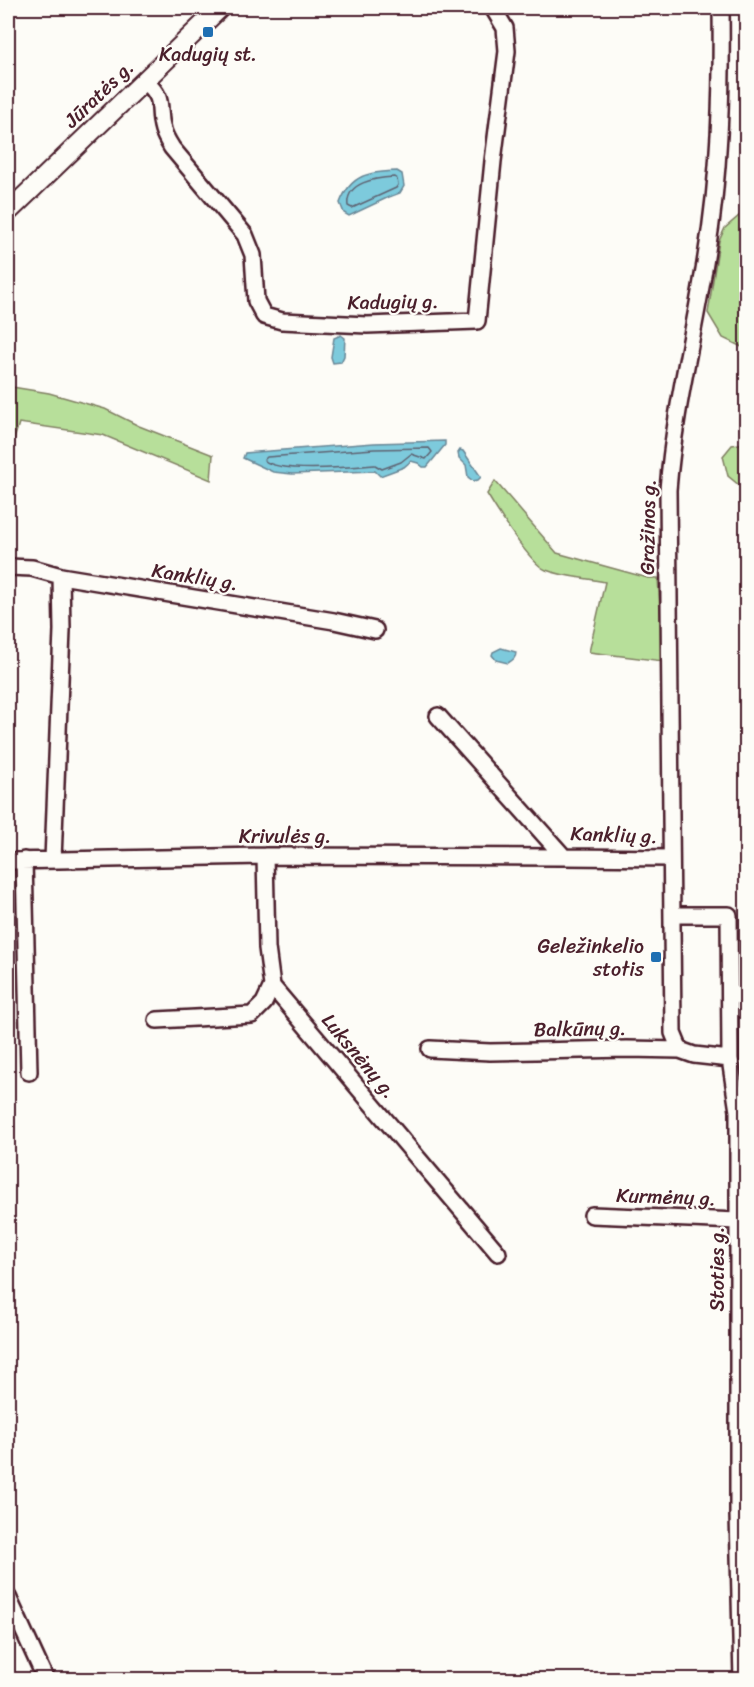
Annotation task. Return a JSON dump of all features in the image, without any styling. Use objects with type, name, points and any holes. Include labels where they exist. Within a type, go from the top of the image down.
[{"type":"street","name":"Jūratės g.","points":[[8,212],[220,8]]},
{"type":"street","name":"Kadugių g.","points":[[145,81],[156,91],[160,99],[163,133],[172,148],[245,236],[254,255],[256,301],[264,316],[282,321],[367,325],[477,321],[507,51],[505,28],[493,8]]},
{"type":"street","name":"Gražinos g.","points":[[680,1050],[674,1033],[668,490],[673,433],[698,307],[713,209],[720,103],[721,8]]},
{"type":"street","name":"Kanklių g.","points":[[8,567],[32,568],[61,576],[334,621],[375,630]]},
{"type":"street","points":[[53,860],[61,642],[61,576]]},
{"type":"street","name":"Kanklių g.","points":[[438,716],[564,857],[671,858]]},
{"type":"street","points":[[157,1020],[252,1015],[264,1003],[272,986],[267,948],[265,856]]},
{"type":"street","name":"Krivulės g.","points":[[8,861],[265,856],[564,857]]},
{"type":"street","points":[[24,860],[29,1072]]},
{"type":"street","name":"Stoties g.","points":[[672,915],[729,915],[730,1059],[738,1111],[738,1514],[742,1680]]},
{"type":"street","name":"Luksnėnų g.","points":[[272,986],[498,1253]]},
{"type":"street","name":"Balkūnų g.","points":[[430,1049],[490,1052],[680,1050],[694,1055],[730,1059]]},
{"type":"street","name":"Kurmėnų g.","points":[[592,1215],[738,1221]]},
{"type":"street","points":[[8,1597],[46,1680]]},
{"type":"shaded area","points":[[740,995],[746,995],[746,1124],[742,1089]]},
{"type":"green space","points":[[746,210],[746,349],[723,338],[708,313],[719,241],[725,228]]},
{"type":"green space","points":[[12,387],[49,393],[105,409],[139,426],[213,455],[211,480],[103,435],[19,423],[9,456],[8,391]]},
{"type":"green space","points":[[746,443],[746,491],[728,476],[723,456],[732,445]]},
{"type":"green space","points":[[495,481],[557,553],[648,578],[658,578],[663,661],[589,652],[605,582],[560,574],[539,566],[514,535],[487,494]]},
{"type":"water","points":[[397,171],[402,174],[404,186],[400,193],[349,216],[344,213],[340,203],[344,193],[355,180],[378,172]]},
{"type":"water","points":[[341,335],[345,338],[344,356],[341,362],[333,363],[331,357],[334,338]]},
{"type":"water","points":[[445,441],[445,445],[427,467],[411,461],[404,467],[380,476],[375,471],[292,474],[273,472],[243,458],[245,453],[374,443]]},
{"type":"water","points":[[460,450],[481,477],[478,480],[473,481],[468,477],[466,465],[459,458]]},
{"type":"water","points":[[501,648],[516,652],[514,659],[508,663],[496,660],[492,655],[493,652]]},
{"type":"place","name":"Kadugių st.","points":[[208,32]]},
{"type":"place","name":"Geležinkelio stotis","points":[[656,957]]}]
